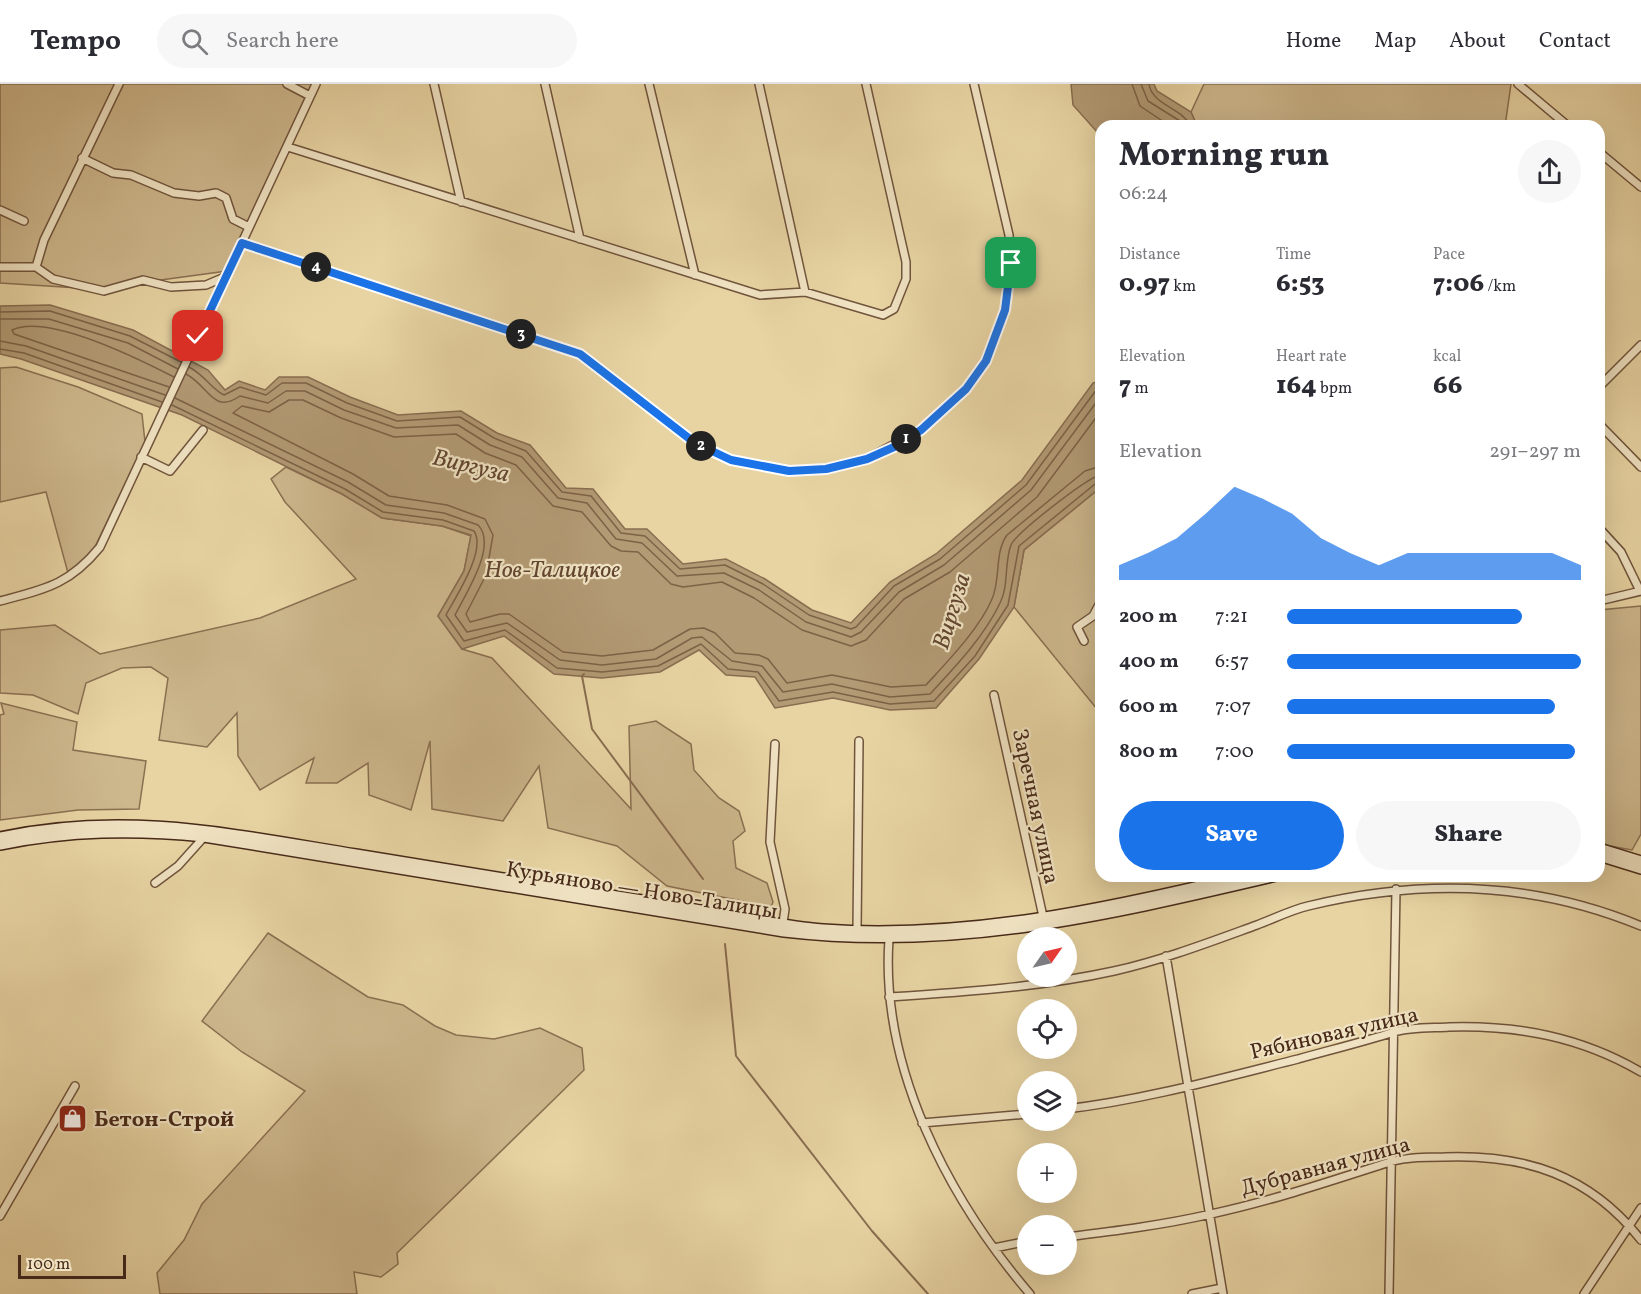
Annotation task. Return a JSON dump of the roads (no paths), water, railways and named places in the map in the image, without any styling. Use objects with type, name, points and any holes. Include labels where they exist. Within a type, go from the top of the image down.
[{"type":"main road","name":"Курьяново — Ново-Талицы","points":[[0,837],[51,828],[112,824],[205,829],[783,923],[857,930],[928,929],[1044,922],[1215,882]]},
{"type":"main road","name":"Курьяново — Ново-Талицы","points":[[0,845],[69,833],[144,832],[204,837],[784,932],[856,939],[980,933],[1130,911],[1252,882]]},
{"type":"main road","points":[[1605,850],[1641,861]]},
{"type":"main road","points":[[1605,858],[1641,869]]},
{"type":"street","points":[[36,267],[44,240],[119,84]]},
{"type":"street","points":[[287,84],[310,96]]},
{"type":"street","points":[[0,601],[66,580],[87,563],[110,528],[160,415],[316,84]]},
{"type":"street","points":[[435,84],[461,202]]},
{"type":"street","points":[[545,84],[580,239]]},
{"type":"street","points":[[649,84],[695,275]]},
{"type":"street","points":[[759,84],[805,292]]},
{"type":"street","points":[[288,147],[760,295],[805,292],[883,315],[894,309],[906,279],[906,262],[866,84]]},
{"type":"street","points":[[242,243],[580,354],[695,443],[731,460],[789,471],[826,469],[867,459],[921,430],[966,389],[986,361],[1005,310],[1011,263],[1009,235],[974,84]]},
{"type":"street","points":[[1518,84],[1561,120]]},
{"type":"street","points":[[1605,157],[1641,187]]},
{"type":"street","points":[[82,158],[113,173],[131,175],[174,193],[199,196],[216,193],[226,198],[233,219],[249,227]]},
{"type":"street","points":[[0,210],[24,221]]},
{"type":"street","points":[[0,267],[36,267],[53,279],[104,291],[143,280],[171,287],[206,285],[227,276]]},
{"type":"street","points":[[1605,378],[1641,345]]},
{"type":"street","points":[[141,457],[170,471],[203,430]]},
{"type":"street","points":[[1605,430],[1641,467]]},
{"type":"street","points":[[1605,534],[1622,552],[1640,591],[1605,600]]},
{"type":"street","points":[[1084,641],[1077,627],[1095,612]]},
{"type":"street","name":"Заречная улица","points":[[994,695],[1044,922]]},
{"type":"street","points":[[857,930],[859,741]]},
{"type":"street","points":[[775,744],[770,842],[785,909],[783,923]]},
{"type":"street","points":[[155,883],[178,866],[204,837]]},
{"type":"street","points":[[890,997],[986,990],[1069,980],[1116,970],[1166,956],[1306,906],[1396,889],[1451,886],[1511,892],[1612,914],[1641,926]]},
{"type":"street","points":[[1389,1294],[1396,889]]},
{"type":"street","points":[[889,939],[890,997],[901,1057],[922,1123],[953,1182],[994,1248],[1030,1294]]},
{"type":"street","points":[[1166,956],[1223,1291],[1192,1294]]},
{"type":"street","name":"Рябиновая улица","points":[[1077,1109],[1103,1105],[1187,1085],[1394,1032],[1466,1026],[1523,1029],[1585,1044],[1641,1072]]},
{"type":"street","points":[[0,1216],[75,1086]]},
{"type":"street","points":[[922,1123],[1017,1115]]},
{"type":"street","name":"Дубравная улица","points":[[1077,1235],[1211,1214],[1391,1162],[1466,1156],[1520,1161],[1552,1172],[1587,1189],[1629,1225],[1641,1240]]},
{"type":"street","points":[[1584,1294],[1641,1208]]},
{"type":"street","points":[[994,1248],[1017,1243]]},
{"type":"water","points":[[1071,84],[1154,84],[1157,91],[1191,112],[1194,120],[1095,120],[1095,130],[1073,105]]},
{"type":"water","name":"Нов-Талицкое","points":[[50,305],[133,330],[208,370],[225,390],[239,381],[265,390],[279,377],[308,377],[350,397],[398,415],[461,411],[497,433],[530,445],[566,488],[593,489],[625,529],[647,529],[683,564],[726,559],[765,579],[812,610],[851,623],[890,582],[936,554],[1022,480],[1095,382],[1095,492],[1024,550],[1014,607],[979,659],[936,708],[890,710],[833,698],[775,708],[755,677],[726,675],[699,650],[660,672],[602,678],[554,674],[504,636],[462,649],[438,616],[464,571],[471,535],[442,526],[382,518],[342,494],[182,415],[21,359],[0,354],[0,306]]},
{"type":"waterway","points":[[584,674],[582,676],[592,729],[703,879]]},
{"type":"waterway","points":[[725,944],[736,1056],[872,1231],[928,1294]]},
{"type":"place","name":"Бетон-Строй","points":[[73,1118]]},
{"type":"water label","name":"Виргуза","points":[[471,465]]},
{"type":"water label","name":"Виргуза","points":[[951,611]]}]
